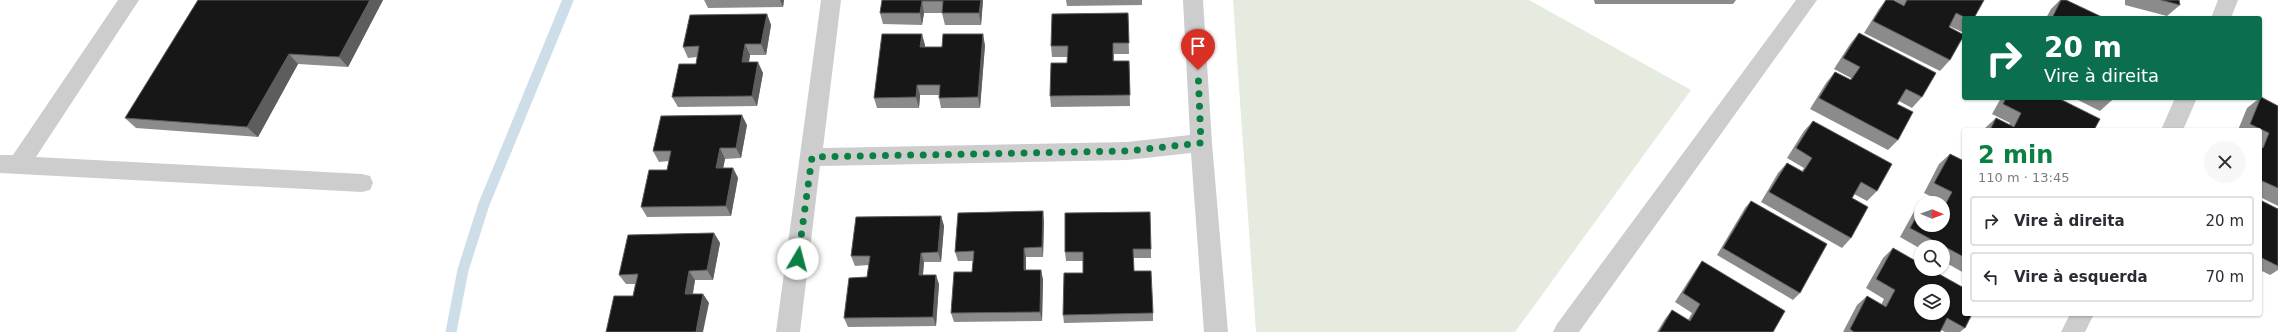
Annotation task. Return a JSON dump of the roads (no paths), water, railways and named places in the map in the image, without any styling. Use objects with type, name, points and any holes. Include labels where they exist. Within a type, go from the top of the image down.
[{"type":"street","points":[[9,165],[129,0]]},
{"type":"street","points":[[788,332],[812,157],[831,0]]},
{"type":"street","points":[[1193,0],[1201,143],[1216,332]]},
{"type":"street","points":[[1566,332],[1807,0]]},
{"type":"street","points":[[2221,16],[2228,0]]},
{"type":"street","points":[[2173,128],[2185,100]]},
{"type":"street","points":[[812,157],[1127,151],[1201,143]]},
{"type":"street","points":[[9,165],[362,183]]},
{"type":"street","points":[[2073,332],[2081,316]]},
{"type":"waterway","points":[[451,332],[463,270],[484,204],[568,0]]}]
